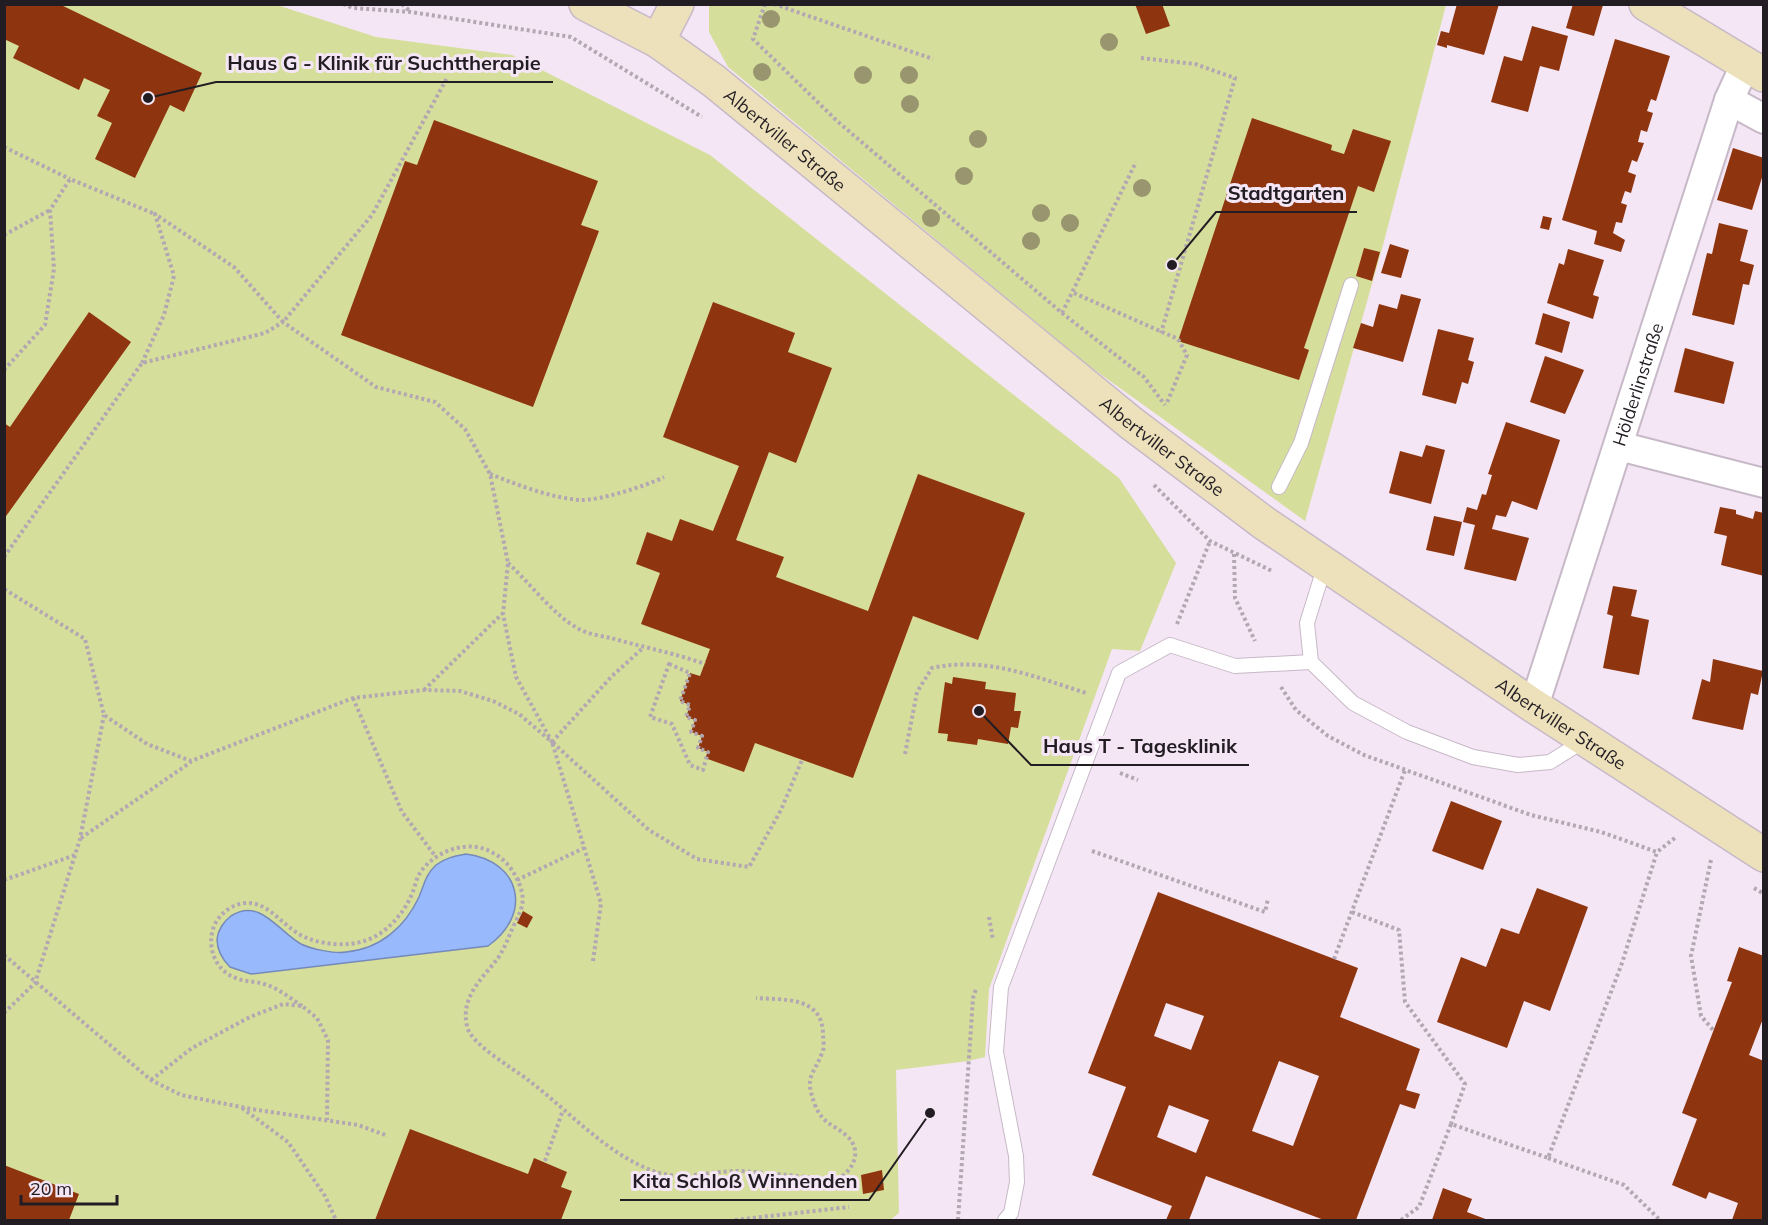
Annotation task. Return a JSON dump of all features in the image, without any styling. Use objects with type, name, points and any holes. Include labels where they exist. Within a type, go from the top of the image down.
[{"type":"street","name":"Albertviller Straße","points":[[586,4],[658,41],[769,124],[1147,436],[1325,565],[1534,706],[1764,855]]},
{"type":"street","points":[[658,41],[677,4]]},
{"type":"street","points":[[1646,4],[1754,70]]},
{"type":"street","name":"Hölderlinstraße","points":[[1534,706],[1729,100],[1754,70]]},
{"type":"street","points":[[1729,100],[1764,120]]},
{"type":"street","points":[[1619,446],[1764,483]]},
{"type":"lane","points":[[1279,488],[1301,443],[1352,285]]},
{"type":"lane","points":[[1325,565],[1307,624],[1311,662],[1353,703],[1407,732],[1473,757],[1518,765],[1550,762],[1586,740]]},
{"type":"lane","points":[[1005,1221],[1011,1213],[1017,1182],[1016,1156],[996,1052],[1001,987],[1119,674],[1170,645],[1235,666],[1311,662]]},
{"type":"path","points":[[343,4],[353,8],[411,12],[571,37],[637,77]]},
{"type":"path","points":[[402,4],[411,12]]},
{"type":"path","points":[[765,4],[753,39],[837,121],[1062,313],[1144,377],[1166,406],[1187,355],[1178,339],[1074,293]]},
{"type":"path","points":[[774,4],[933,59]]},
{"type":"path","points":[[1141,58],[1195,64],[1235,78],[1161,333]]},
{"type":"path","points":[[142,363],[265,333],[283,322],[372,215],[447,78]]},
{"type":"path","points":[[4,147],[70,179],[155,214],[234,267],[283,322],[376,387],[435,402],[465,429],[490,474],[508,563],[503,614],[516,677],[552,742],[601,903],[593,960]]},
{"type":"path","points":[[1062,313],[1074,293],[1136,162]]},
{"type":"path","points":[[4,235],[50,210],[70,179]]},
{"type":"path","points":[[4,370],[45,325],[54,269],[50,210]]},
{"type":"path","points":[[4,557],[142,363],[164,315],[174,276],[155,214]]},
{"type":"path","points":[[490,474],[533,490],[581,500],[645,487],[664,477]]},
{"type":"path","points":[[1170,645],[1210,541],[1234,554]]},
{"type":"path","points":[[508,563],[532,585],[548,604],[580,630],[643,648],[671,652],[705,664]]},
{"type":"path","points":[[4,589],[85,639],[104,715],[80,839],[35,982],[4,1012]]},
{"type":"path","points":[[424,690],[503,614]]},
{"type":"path","points":[[552,742],[612,676],[643,648]]},
{"type":"path","points":[[904,754],[917,692],[932,668],[954,663],[1004,667],[1086,693]]},
{"type":"path","points":[[669,664],[690,673],[680,701],[690,705],[686,717],[695,720],[691,732],[702,736],[698,748],[708,752],[703,770],[690,765],[672,724],[650,717],[669,664]]},
{"type":"path","points":[[80,839],[191,761],[353,698],[424,690],[460,691],[493,700],[519,714],[649,830],[697,859],[749,867],[781,810],[802,760]]},
{"type":"path","points":[[353,698],[402,812],[436,857]]},
{"type":"path","points":[[104,715],[147,744],[191,761]]},
{"type":"path","points":[[1334,959],[1405,770]]},
{"type":"path","points":[[1120,773],[1138,780]]},
{"type":"path","points":[[327,1120],[328,1040],[317,1018],[302,1006],[265,984],[237,979],[225,973],[211,950],[211,936],[215,924],[224,912],[235,906],[258,904],[270,909],[282,922],[306,938],[344,946],[368,940],[389,927],[407,905],[419,875],[445,851],[465,846],[494,853],[513,869],[522,889],[523,909],[497,959],[475,984],[468,1005],[466,1026],[475,1041],[543,1090],[563,1110],[616,1152],[650,1171],[687,1177],[738,1171],[835,1180],[847,1175],[854,1162],[855,1148],[847,1136],[828,1125],[817,1108],[811,1092],[810,1073],[823,1051],[823,1024],[812,1006],[798,1000],[756,998]]},
{"type":"path","points":[[517,879],[584,848]]},
{"type":"path","points":[[1092,851],[1265,912],[1268,899]]},
{"type":"path","points":[[1548,1158],[1622,963],[1657,852]]},
{"type":"path","points":[[4,880],[75,855]]},
{"type":"path","points":[[1711,860],[1691,956],[1701,1016],[1713,1031]]},
{"type":"path","points":[[1352,912],[1399,930],[1405,1002],[1465,1084],[1419,1207],[1401,1221]]},
{"type":"path","points":[[989,917],[993,940],[990,950]]},
{"type":"path","points":[[4,955],[151,1080],[181,1095],[241,1107],[358,1125],[388,1136]]},
{"type":"path","points":[[958,1221],[973,998],[980,978]]},
{"type":"path","points":[[151,1080],[192,1048],[250,1017],[282,1004],[302,1006]]},
{"type":"path","points":[[241,1107],[288,1142],[325,1196],[336,1221]]},
{"type":"path","points":[[545,1161],[563,1110]]},
{"type":"path","points":[[1451,1124],[1624,1185],[1660,1221]]},
{"type":"path","points":[[735,1221],[849,1207]]},
{"type":"green space","points":[[709,4],[1446,5],[1383,245],[1305,521],[1085,363],[728,67],[709,32]]},
{"type":"green space","points":[[5,5],[277,5],[376,37],[512,55],[710,155],[1119,478],[1176,563],[1140,651],[1112,649],[989,989],[985,1057],[896,1070],[899,1213],[890,1220],[5,1220]]},
{"type":"water","points":[[466,854],[485,859],[499,867],[509,878],[515,891],[515,905],[511,919],[502,933],[488,946],[251,974],[230,967],[219,951],[217,939],[219,932],[231,916],[241,911],[260,913],[293,939],[311,948],[341,952],[370,946],[399,927],[413,908],[428,876],[436,865],[447,859]]},
{"type":"building","points":[[4,4],[59,4],[202,73],[184,112],[170,105],[135,178],[95,159],[112,123],[97,116],[110,90],[84,78],[79,90],[13,58],[19,46],[4,39]]},
{"type":"building","points":[[1135,4],[1162,4],[1170,26],[1146,34]]},
{"type":"building","points":[[1457,4],[1499,4],[1484,55],[1447,45],[1447,48],[1437,45],[1441,31],[1449,33]]},
{"type":"building","points":[[1573,4],[1603,5],[1594,36],[1566,28]]},
{"type":"building","points":[[1532,26],[1568,36],[1559,71],[1540,66],[1528,112],[1491,102],[1504,56],[1522,61]]},
{"type":"building","points":[[1615,39],[1670,56],[1656,101],[1651,99],[1647,111],[1653,113],[1647,132],[1641,130],[1638,142],[1644,143],[1637,162],[1632,160],[1628,172],[1636,175],[1631,193],[1625,191],[1621,203],[1627,205],[1622,223],[1616,222],[1613,233],[1625,240],[1621,252],[1594,244],[1597,231],[1562,220]]},
{"type":"building","points":[[1252,118],[1332,145],[1331,150],[1344,154],[1353,129],[1391,141],[1374,192],[1358,186],[1304,348],[1309,350],[1299,380],[1178,341]]},
{"type":"building","points":[[434,120],[598,181],[581,225],[599,231],[533,407],[341,335],[405,161],[417,165]]},
{"type":"building","points":[[1733,148],[1764,158],[1764,171],[1752,210],[1717,200]]},
{"type":"building","points":[[1543,216],[1552,218],[1549,230],[1540,228]]},
{"type":"building","points":[[1719,223],[1748,230],[1740,261],[1754,265],[1749,285],[1743,284],[1734,325],[1692,315],[1707,253],[1712,254]]},
{"type":"building","points":[[1390,244],[1409,250],[1401,278],[1381,273]]},
{"type":"building","points":[[1364,248],[1380,252],[1372,281],[1356,276]]},
{"type":"building","points":[[1568,249],[1604,260],[1593,295],[1599,297],[1593,319],[1547,303],[1559,263],[1564,265]]},
{"type":"building","points":[[1401,294],[1421,299],[1403,362],[1353,348],[1361,323],[1373,327],[1379,304],[1397,309]]},
{"type":"building","points":[[713,302],[795,333],[788,352],[832,368],[796,463],[769,452],[736,540],[784,557],[776,577],[868,611],[918,474],[1025,513],[978,640],[913,616],[853,778],[755,743],[744,772],[705,758],[708,752],[698,748],[702,736],[691,732],[695,720],[686,717],[690,705],[680,701],[690,673],[700,676],[710,649],[641,624],[660,573],[636,564],[647,532],[672,541],[680,519],[713,531],[739,466],[663,437]]},
{"type":"building","points":[[89,312],[131,342],[4,519],[4,423],[10,427]]},
{"type":"building","points":[[1543,313],[1570,322],[1562,353],[1535,344]]},
{"type":"building","points":[[1438,329],[1474,338],[1468,360],[1474,362],[1468,384],[1462,382],[1456,404],[1422,395]]},
{"type":"building","points":[[1685,348],[1734,362],[1724,404],[1674,392]]},
{"type":"building","points":[[1545,356],[1584,370],[1565,414],[1530,402]]},
{"type":"building","points":[[1506,422],[1560,440],[1537,510],[1512,501],[1506,517],[1496,515],[1492,529],[1529,538],[1516,581],[1464,569],[1475,525],[1463,522],[1467,507],[1477,510],[1482,494],[1486,495],[1492,475],[1488,474]]},
{"type":"building","points":[[1426,445],[1445,450],[1431,504],[1389,493],[1400,451],[1422,457]]},
{"type":"building","points":[[1720,507],[1736,510],[1736,514],[1753,519],[1755,511],[1764,513],[1764,576],[1721,565],[1727,536],[1714,533]]},
{"type":"building","points":[[1434,516],[1462,522],[1454,556],[1426,550]]},
{"type":"building","points":[[1613,586],[1637,590],[1631,616],[1649,620],[1639,675],[1603,668],[1613,616],[1607,614]]},
{"type":"building","points":[[1713,659],[1763,671],[1758,695],[1751,693],[1743,730],[1692,719],[1702,679],[1710,682]]},
{"type":"building","points":[[953,677],[986,682],[985,689],[1016,693],[1014,711],[1021,711],[1018,728],[1011,727],[1008,744],[978,739],[977,745],[947,741],[948,734],[938,733],[945,682],[952,684]]},
{"type":"building","points":[[1451,801],[1502,821],[1483,870],[1432,851]]},
{"type":"building","points":[[1537,888],[1588,907],[1550,1011],[1524,1001],[1507,1048],[1437,1022],[1461,957],[1486,967],[1501,928],[1519,934]]},
{"type":"building","points":[[1158,892],[1358,968],[1340,1017],[1420,1049],[1406,1090],[1420,1094],[1415,1109],[1400,1104],[1356,1220],[1324,1220],[1206,1176],[1189,1220],[1166,1220],[1172,1206],[1092,1175],[1126,1087],[1088,1073]],"holes":[[[1166,1003],[1204,1016],[1191,1050],[1154,1036]],[[1279,1061],[1319,1076],[1293,1146],[1252,1131]],[[1169,1105],[1209,1120],[1196,1153],[1157,1137]]]},
{"type":"building","points":[[523,911],[533,917],[527,928],[517,923]]},
{"type":"building","points":[[1739,947],[1764,956],[1764,1016],[1749,1055],[1764,1061],[1764,1220],[1732,1220],[1738,1203],[1709,1192],[1706,1199],[1672,1185],[1697,1119],[1682,1113],[1732,982],[1727,981]]},
{"type":"building","points":[[410,1129],[528,1174],[534,1158],[567,1172],[561,1187],[572,1191],[561,1220],[375,1220]]},
{"type":"building","points":[[4,1165],[79,1194],[69,1220],[4,1220]]},
{"type":"building","points":[[882,1170],[884,1190],[863,1194],[861,1175]]},
{"type":"building","points":[[1443,1188],[1472,1199],[1467,1212],[1488,1220],[1432,1220]]},
{"type":"place","name":"Haus G - Klinik für Suchttherapie","points":[[148,98]]},
{"type":"place","name":"Stadtgarten","points":[[1172,265]]},
{"type":"place","name":"Haus T - Tagesklinik","points":[[979,711]]},
{"type":"place","name":"Kita Schloß Winnenden","points":[[930,1113]]}]
